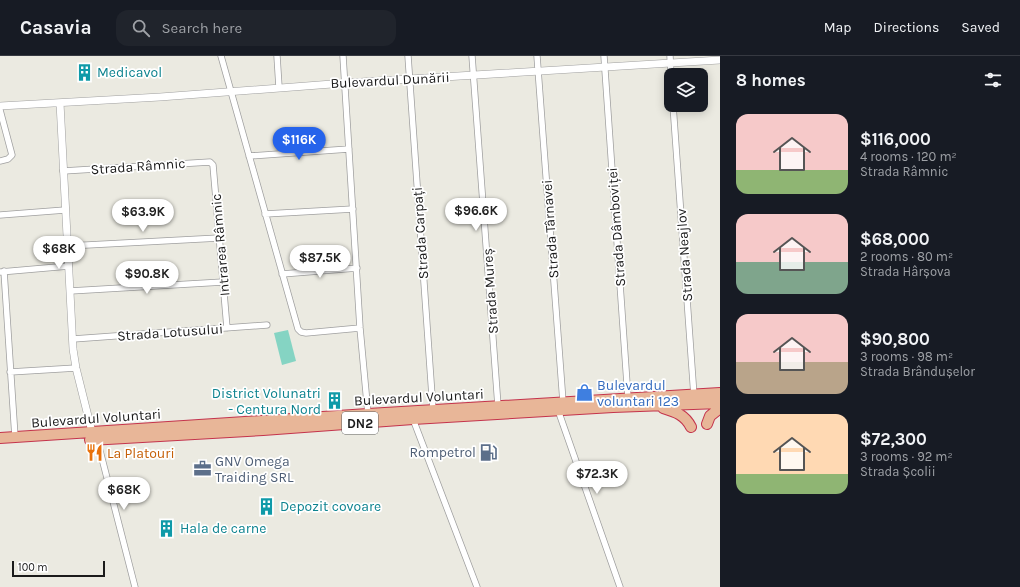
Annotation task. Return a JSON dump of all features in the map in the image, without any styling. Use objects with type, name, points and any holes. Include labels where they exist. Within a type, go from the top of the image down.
[{"type":"highway","name":"Bulevardul Voluntari","points":[[0,445],[368,414],[498,406],[656,406],[694,400],[720,393]]},
{"type":"highway","name":"Bulevardul Voluntari","points":[[0,438],[263,430],[414,419],[560,406],[628,398],[694,400],[720,403]]},
{"type":"highway","points":[[656,406],[682,415],[691,427]]},
{"type":"highway","points":[[707,424],[710,416],[720,408]]},
{"type":"street","points":[[221,56],[298,329],[301,332],[360,328]]},
{"type":"street","points":[[277,56],[280,87]]},
{"type":"street","points":[[343,56],[360,328],[368,414]]},
{"type":"street","name":"Strada Carpați","points":[[408,56],[433,410]]},
{"type":"street","name":"Strada Mureș","points":[[472,56],[498,406]]},
{"type":"street","name":"Strada Târnavei","points":[[537,56],[560,406],[620,587]]},
{"type":"street","name":"Strada Dâmboviței","points":[[604,56],[628,398]]},
{"type":"street","name":"Bulevardul Dunării","points":[[0,106],[230,92],[280,87],[538,72],[605,67],[670,59],[720,60]]},
{"type":"street","points":[[60,103],[65,210],[76,368],[135,587]]},
{"type":"street","points":[[0,110],[12,152],[10,158],[0,161]]},
{"type":"street","name":"Strada Neajlov","points":[[673,112],[694,400]]},
{"type":"street","points":[[249,156],[349,149]]},
{"type":"street","name":"Strada Râmnic","points":[[63,171],[212,163]]},
{"type":"street","name":"Intrarea Râmnic","points":[[212,163],[227,328]]},
{"type":"street","points":[[265,214],[353,209]]},
{"type":"street","points":[[0,215],[65,210]]},
{"type":"street","points":[[68,246],[219,238]]},
{"type":"street","points":[[15,438],[2,272],[69,266]]},
{"type":"street","points":[[282,274],[356,268]]},
{"type":"street","points":[[70,291],[223,282]]},
{"type":"street","name":"Strada Lotusului","points":[[73,339],[266,325]]},
{"type":"street","points":[[10,372],[76,368]]},
{"type":"street","points":[[414,419],[477,587]]},
{"type":"shaded area","points":[[288,330],[296,361],[282,365],[274,333]]},
{"type":"place","name":"Medicavol","points":[[84,72]]},
{"type":"place","name":"Bulevardul voluntari 123","points":[[584,393]]},
{"type":"place","name":"District Volunatri - Centura Nord","points":[[334,401]]},
{"type":"place","name":"Rompetrol","points":[[489,452]]},
{"type":"place","name":"La Platouri","points":[[94,453]]},
{"type":"place","name":"GNV Omega Traiding SRL","points":[[202,469]]},
{"type":"place","name":"Depozit covoare","points":[[267,506]]},
{"type":"place","name":"Hala de carne","points":[[167,528]]}]
